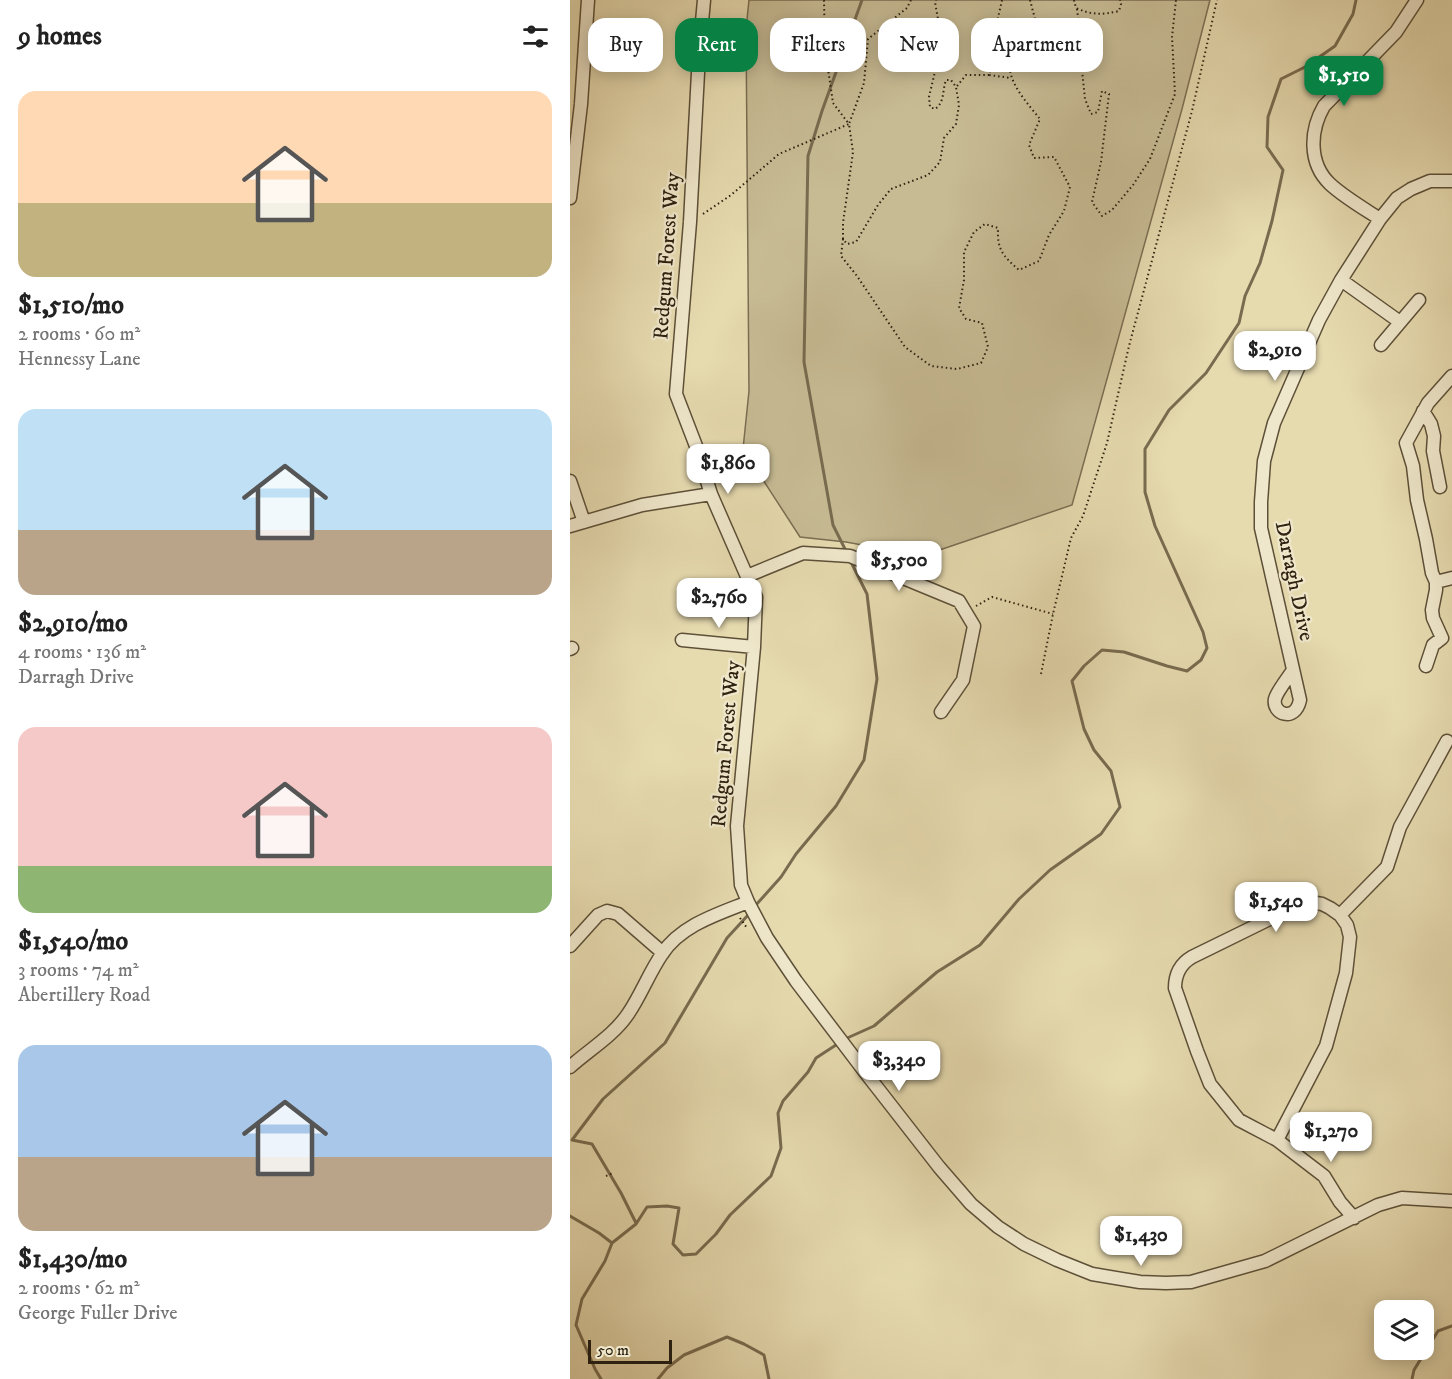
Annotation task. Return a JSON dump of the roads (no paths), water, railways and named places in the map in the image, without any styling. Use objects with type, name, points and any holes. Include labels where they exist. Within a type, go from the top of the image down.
[{"type":"street","points":[[570,198],[581,104],[588,0]]},
{"type":"street","name":"Redgum Forest Way","points":[[704,0],[676,394],[711,494],[756,597],[754,647],[737,826],[741,885],[767,938],[796,981],[865,1072],[971,1204],[998,1227],[1024,1244],[1092,1274],[1140,1282],[1191,1282],[1264,1261],[1378,1205],[1402,1198],[1452,1201]]},
{"type":"street","points":[[1380,219],[1328,182],[1317,163],[1314,152],[1314,132],[1318,116],[1324,106],[1396,32],[1417,0]]},
{"type":"street","name":"Darragh Drive","points":[[1293,670],[1261,528],[1264,461],[1274,423],[1319,320],[1341,280],[1380,219],[1397,198],[1411,189],[1430,181],[1452,181]]},
{"type":"street","points":[[1341,280],[1401,322]]},
{"type":"street","points":[[1382,345],[1419,300]]},
{"type":"street","points":[[1426,666],[1433,645],[1442,638],[1432,610],[1436,582],[1432,573],[1417,500],[1413,466],[1406,443],[1428,403],[1452,376]]},
{"type":"street","points":[[1424,411],[1434,436],[1433,451],[1440,487]]},
{"type":"street","points":[[570,481],[584,522]]},
{"type":"street","points":[[570,526],[642,505],[711,494]]},
{"type":"street","points":[[747,576],[804,553],[850,556],[960,601],[974,626],[963,680],[941,712]]},
{"type":"street","points":[[1436,582],[1452,578]]},
{"type":"street","points":[[682,640],[754,647]]},
{"type":"street","points":[[1340,915],[1387,867],[1400,827],[1447,741]]},
{"type":"street","points":[[570,1067],[606,1039],[627,1015],[663,953],[676,939],[690,927],[748,902]]},
{"type":"street","points":[[1276,1140],[1326,1046],[1346,974],[1350,937],[1347,925],[1340,915],[1322,903],[1310,902],[1296,906],[1185,961],[1178,970],[1175,988],[1210,1084],[1239,1120],[1276,1140],[1324,1176],[1354,1218]]},
{"type":"street","points":[[570,946],[598,915],[607,911],[618,914],[663,953]]},
{"type":"waterway","points":[[847,553],[833,525],[804,362],[808,156],[862,0]]},
{"type":"waterway","points":[[845,1039],[874,1026],[937,972],[980,945],[1019,899],[1050,870],[1101,834],[1120,807],[1111,771],[1094,750],[1084,729],[1072,681],[1084,666],[1102,650],[1124,652],[1187,671],[1201,660],[1207,648],[1203,632],[1155,526],[1145,492],[1145,449],[1169,410],[1206,373],[1239,323],[1245,296],[1260,263],[1283,170],[1267,147],[1268,117],[1281,79],[1305,67],[1335,46],[1353,14],[1356,0]]},
{"type":"waterway","points":[[755,906],[781,877],[796,854],[836,806],[864,760],[877,679],[867,594],[851,562]]},
{"type":"waterway","points":[[636,1223],[592,1144],[572,1140],[603,1099],[665,1043],[727,938],[749,914]]},
{"type":"waterway","points":[[612,1243],[636,1224],[647,1207],[667,1206],[679,1208],[673,1244],[683,1255],[696,1254],[716,1234],[730,1215],[771,1176],[781,1148],[778,1113],[783,1101],[808,1072],[816,1058],[839,1043]]},
{"type":"waterway","points":[[570,1216],[612,1243],[605,1261],[582,1299],[576,1325],[601,1379]]},
{"type":"waterway","points":[[1412,1379],[1414,1370],[1438,1331],[1452,1326]]},
{"type":"waterway","points":[[658,1379],[667,1368],[684,1355],[727,1337],[764,1355],[769,1379]]}]
